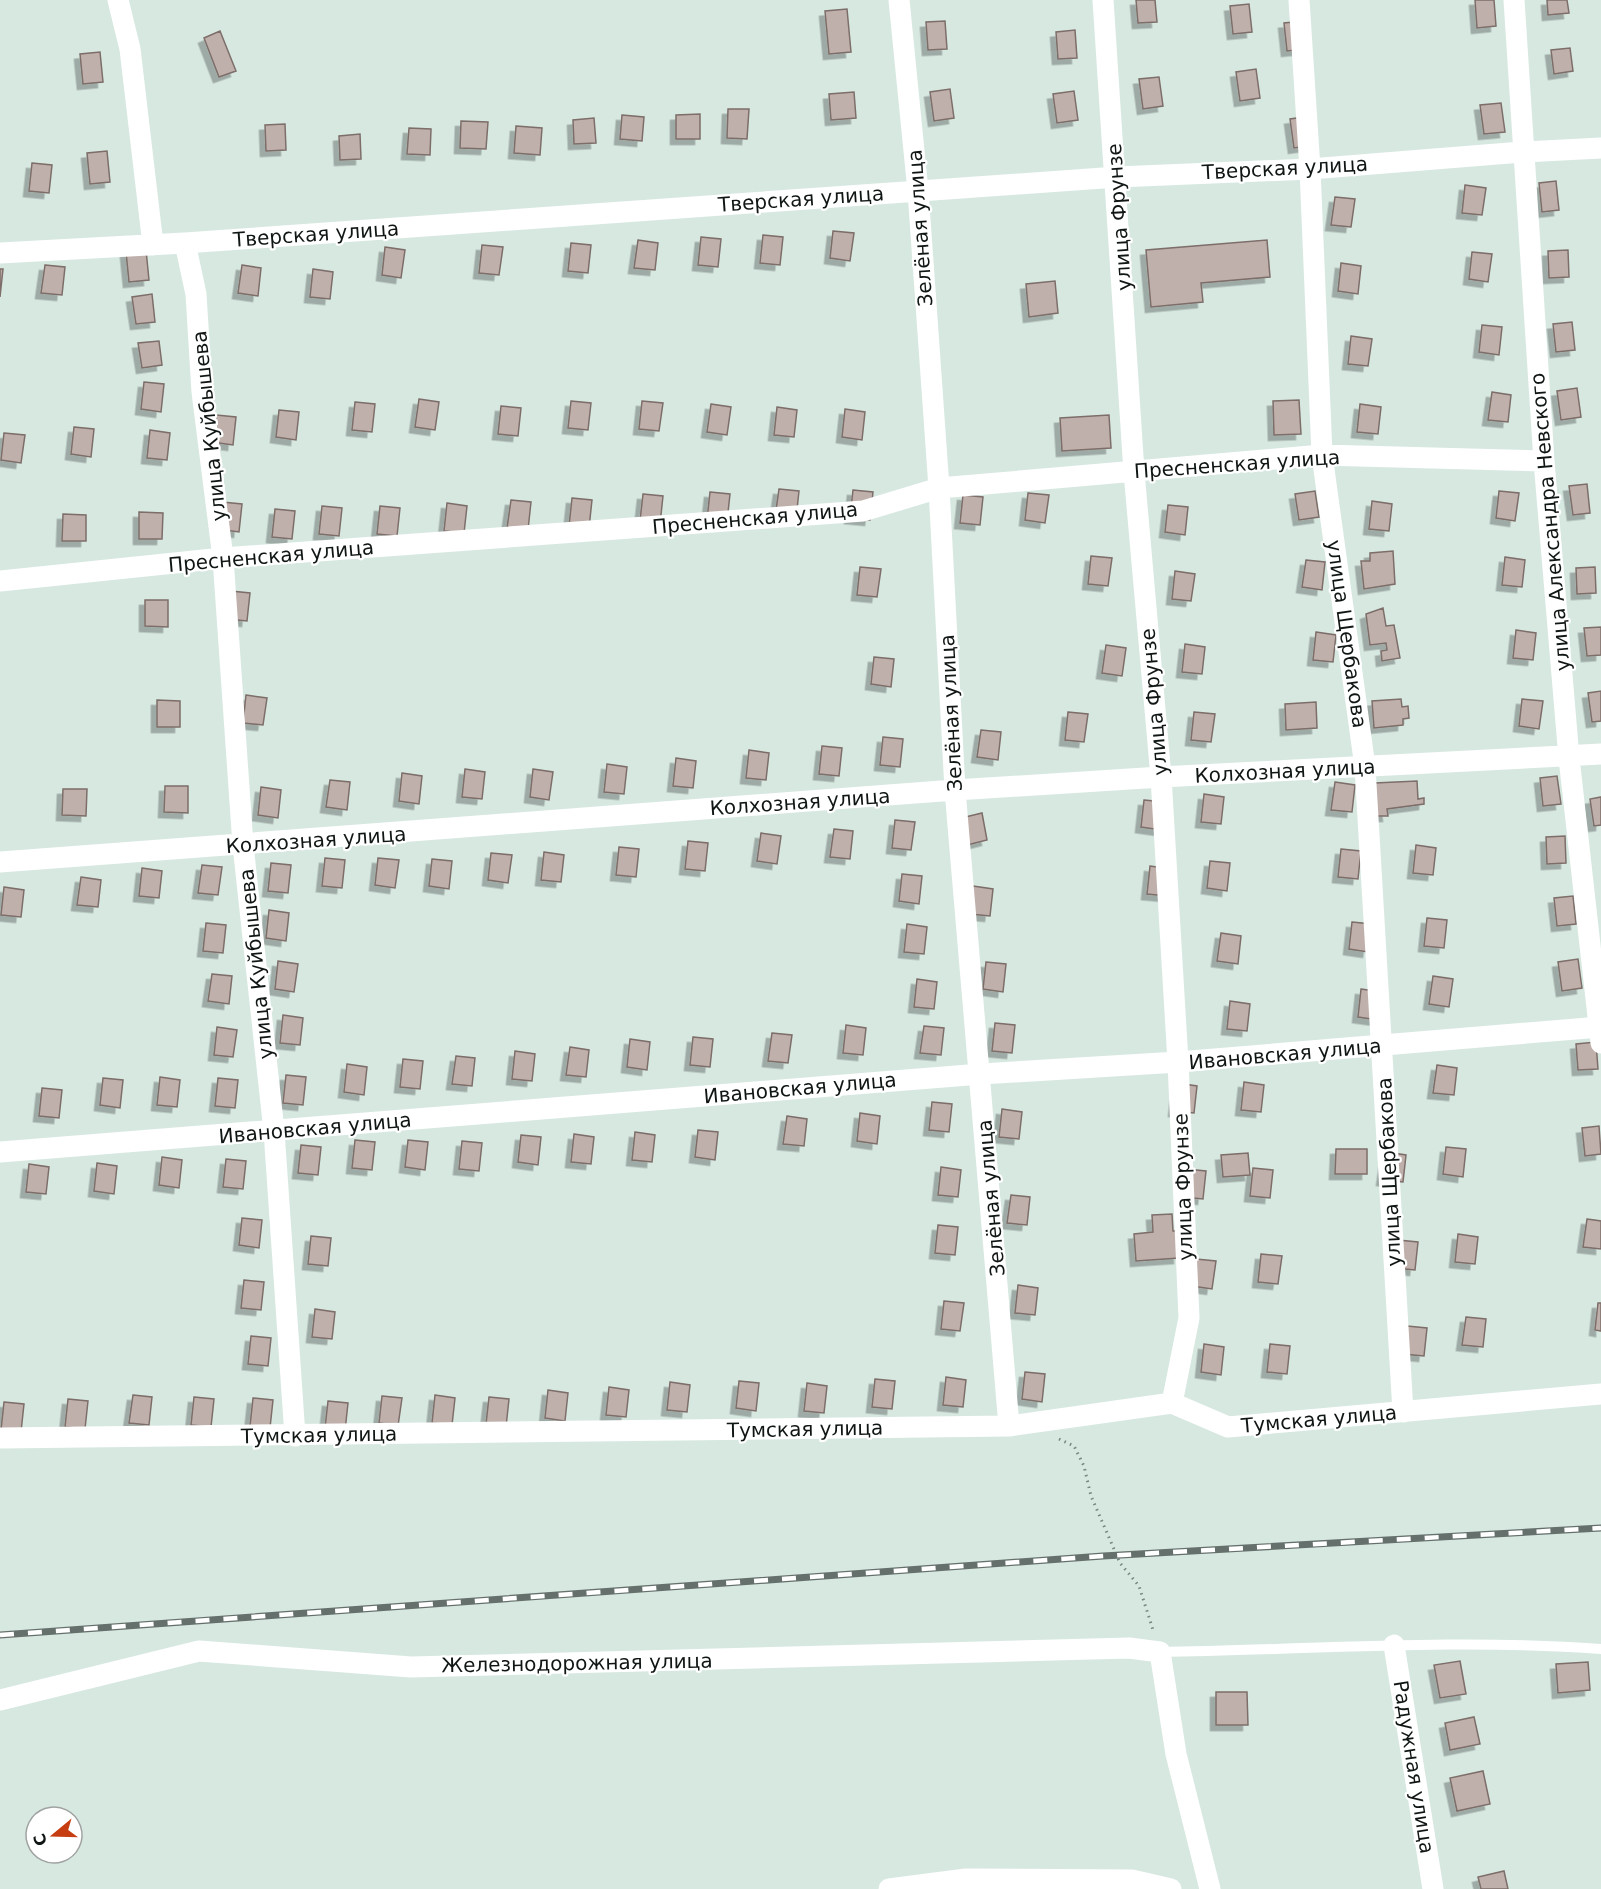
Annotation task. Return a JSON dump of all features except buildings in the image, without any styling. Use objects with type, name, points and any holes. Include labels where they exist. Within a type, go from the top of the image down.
[{"type":"street","points":[[117,0],[130,49],[153,245]]},
{"type":"street","name":"Зелёная улица","points":[[899,0],[918,191],[939,488],[956,790],[1009,1426]]},
{"type":"street","name":"улица Фрунзе","points":[[1103,0],[1134,472],[1161,777],[1178,1062],[1189,1318],[1172,1403]]},
{"type":"street","name":"улица Щербакова","points":[[1299,0],[1310,169],[1322,455],[1365,767],[1403,1412]]},
{"type":"street","name":"улица Александра Невского","points":[[1514,0],[1522,152],[1544,460],[1569,758],[1600,1035]]},
{"type":"street","name":"Тверская улица","points":[[0,253],[186,243],[1116,177],[1310,169],[1601,148]]},
{"type":"street","name":"улица Куйбышева","points":[[186,243],[196,294],[202,392],[224,558],[243,845],[274,1131],[295,1436]]},
{"type":"street","name":"Пресненская улица","points":[[0,581],[224,558],[862,511],[939,488],[1322,455],[1544,460]]},
{"type":"street","name":"Колхозная улица","points":[[0,862],[956,790],[1161,777],[1569,758],[1601,754]]},
{"type":"street","name":"Ивановская улица","points":[[0,1152],[981,1074],[1382,1046],[1600,1035]]},
{"type":"street","name":"Тумская улица","points":[[0,1438],[1009,1426],[1172,1403],[1227,1427],[1601,1394]]},
{"type":"street","name":"Радужная улица","points":[[1394,1645],[1424,1818],[1433,1889]]},
{"type":"street","name":"Железнодорожная улица","points":[[0,1700],[199,1651],[411,1667],[1129,1648],[1160,1652]]},
{"type":"street","points":[[1160,1652],[1176,1754],[1210,1889]]},
{"type":"street","points":[[889,1889],[966,1879],[1132,1880],[1171,1889]]},
{"type":"lane","points":[[1160,1652],[1394,1645],[1547,1645],[1601,1649]]},
{"type":"path","points":[[1052,1436],[1074,1446],[1079,1456],[1091,1496],[1120,1563],[1139,1586],[1160,1652]]},
{"type":"railway","points":[[0,1635],[1103,1556],[1601,1528]]}]
